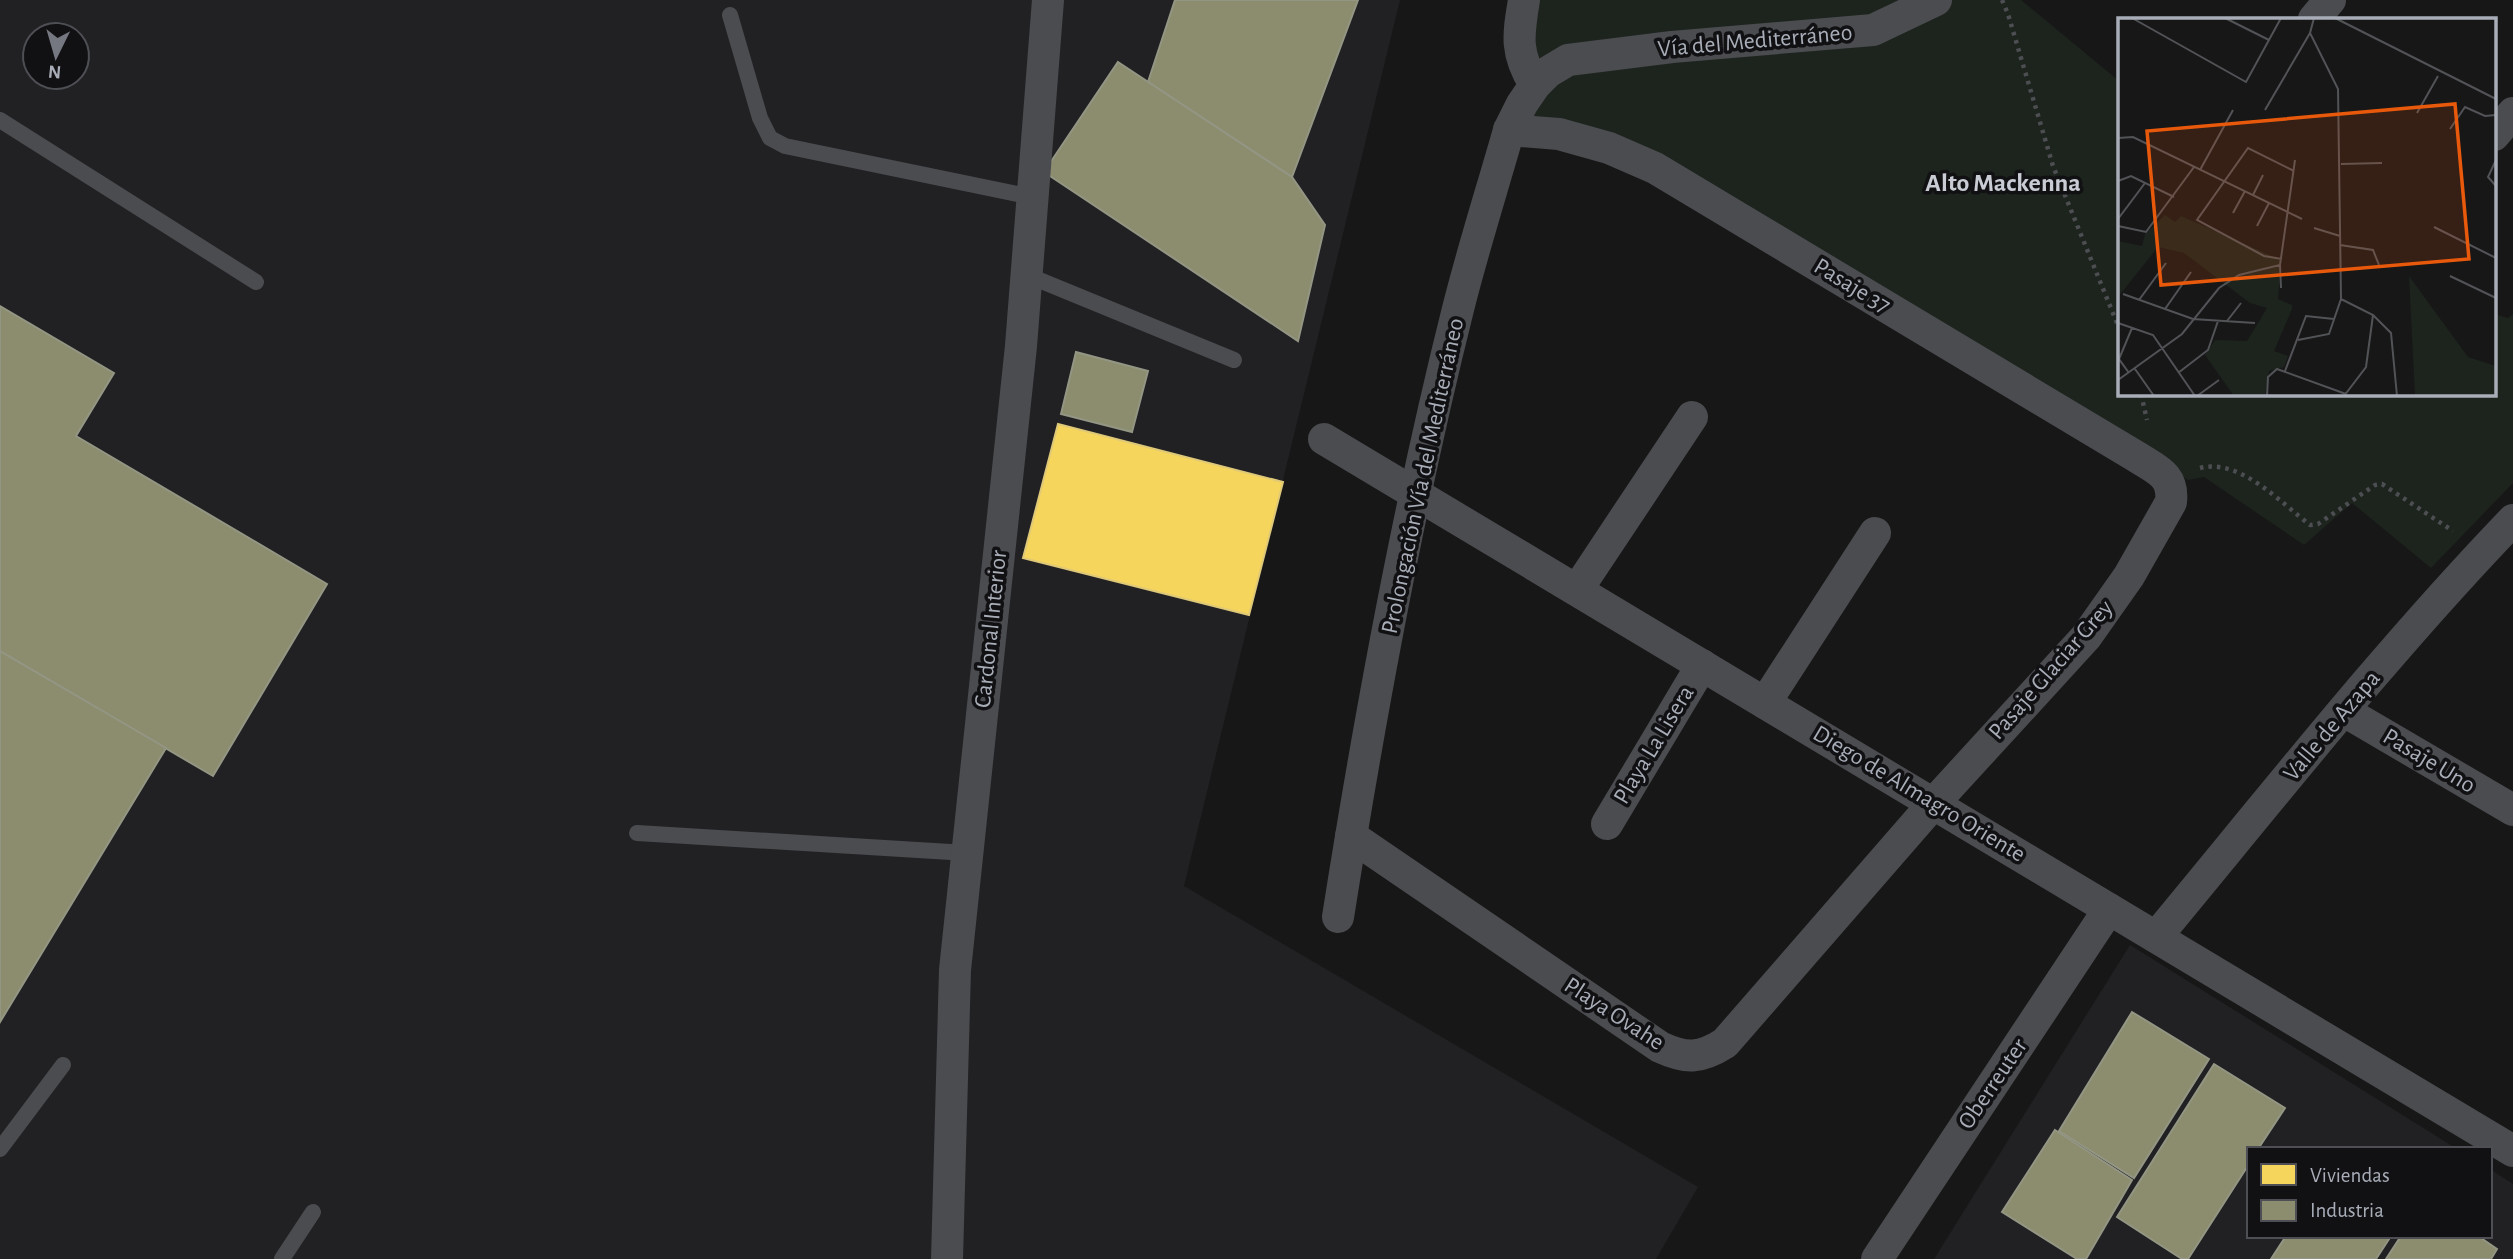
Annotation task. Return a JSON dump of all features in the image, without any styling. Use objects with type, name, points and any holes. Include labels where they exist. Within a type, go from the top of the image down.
[{"type":"street","name":"Cardonal Interior","points":[[947,1259],[955,970],[1027,275],[1048,0]]},
{"type":"street","points":[[1524,0],[1518,34],[1519,52],[1535,85]]},
{"type":"street","name":"Vía del Mediterráneo","points":[[1568,60],[1672,47],[1873,30],[1936,0]]},
{"type":"street","points":[[2315,18],[2330,0]]},
{"type":"street","name":"Prolongación Vía del Mediterráneo","points":[[1338,917],[1416,492],[1458,307],[1509,130],[1535,85],[1548,72],[1568,60]]},
{"type":"street","points":[[2496,133],[2513,113]]},
{"type":"street","name":"Pasaje 37","points":[[1509,130],[1559,134],[1609,148],[1655,168],[2137,457],[2169,480],[2172,488]]},
{"type":"street","points":[[1577,590],[1692,417]]},
{"type":"street","name":"Diego de Almagro Oriente","points":[[1324,439],[2513,1151]]},
{"type":"street","name":"Pasaje Glaciar Grey","points":[[1933,804],[2086,637],[2129,576],[2171,502],[2172,488]]},
{"type":"street","name":"Valle de Azapa","points":[[2156,937],[2344,711],[2513,520]]},
{"type":"street","points":[[1765,703],[1875,533]]},
{"type":"street","name":"Playa La Lisera","points":[[1607,824],[1702,665]]},
{"type":"street","name":"Pasaje Uno","points":[[2344,711],[2513,810]]},
{"type":"street","name":"Playa Ovahe","points":[[1351,836],[1660,1047],[1677,1055],[1696,1056],[1725,1044],[1933,804]]},
{"type":"street","name":"Oberreuter","points":[[1877,1259],[2109,909]]},
{"type":"lane","points":[[730,15],[760,118],[770,138],[785,146],[1032,197]]},
{"type":"lane","points":[[0,120],[256,282]]},
{"type":"lane","points":[[1027,275],[1234,360]]},
{"type":"lane","points":[[637,832],[967,853]]},
{"type":"lane","points":[[0,1149],[63,1065]]},
{"type":"lane","points":[[282,1259],[313,1212]]},
{"type":"path","points":[[2002,0],[2053,166],[2118,326]]},
{"type":"path","points":[[2172,488],[2189,471],[2214,464],[2236,470],[2310,525],[2318,524],[2375,485],[2382,484],[2483,552]]},
{"type":"shaded area","points":[[0,0],[1400,0],[1184,886],[1698,1187],[1656,1259],[0,1259]]},
{"type":"shaded area","points":[[1532,0],[2021,0],[2118,80],[2118,396],[2496,396],[2496,315],[2508,318],[2513,314],[2513,483],[2431,568],[2352,503],[2304,545],[2204,477],[2188,480],[1864,280],[1524,121]]},
{"type":"shaded area","points":[[2130,945],[2454,1147],[2247,1147],[2247,1238],[2492,1238],[2492,1170],[2513,1184],[2513,1259],[1934,1259]]},
{"type":"building: Viviendas","points":[[1058,424],[1283,482],[1249,615],[1023,558]]},
{"type":"building: Industria","points":[[1175,0],[1358,0],[1292,177],[1148,82]]},
{"type":"building: Industria","points":[[1118,62],[1292,177],[1325,225],[1298,341],[1044,172]]},
{"type":"building: Industria","points":[[0,306],[114,373],[76,436],[327,584],[213,776],[0,651]]},
{"type":"building: Industria","points":[[1076,352],[1148,371],[1132,432],[1061,414]]},
{"type":"building: Industria","points":[[0,651],[166,748],[0,1022]]},
{"type":"building: Industria","points":[[2132,1012],[2209,1059],[2134,1178],[2059,1131]]},
{"type":"building: Industria","points":[[2214,1064],[2285,1108],[2259,1147],[2247,1147],[2247,1167],[2188,1259],[2182,1259],[2117,1217]]},
{"type":"building: Industria","points":[[2055,1130],[2132,1180],[2086,1259],[2077,1259],[2002,1212]]},
{"type":"building: Industria","points":[[2285,1238],[2390,1238],[2376,1259],[2271,1259]]},
{"type":"building: Industria","points":[[2400,1238],[2481,1238],[2497,1249],[2491,1259],[2386,1259]]},
{"type":"district","name":"Alto Mackenna","points":[[2003,183]]}]
